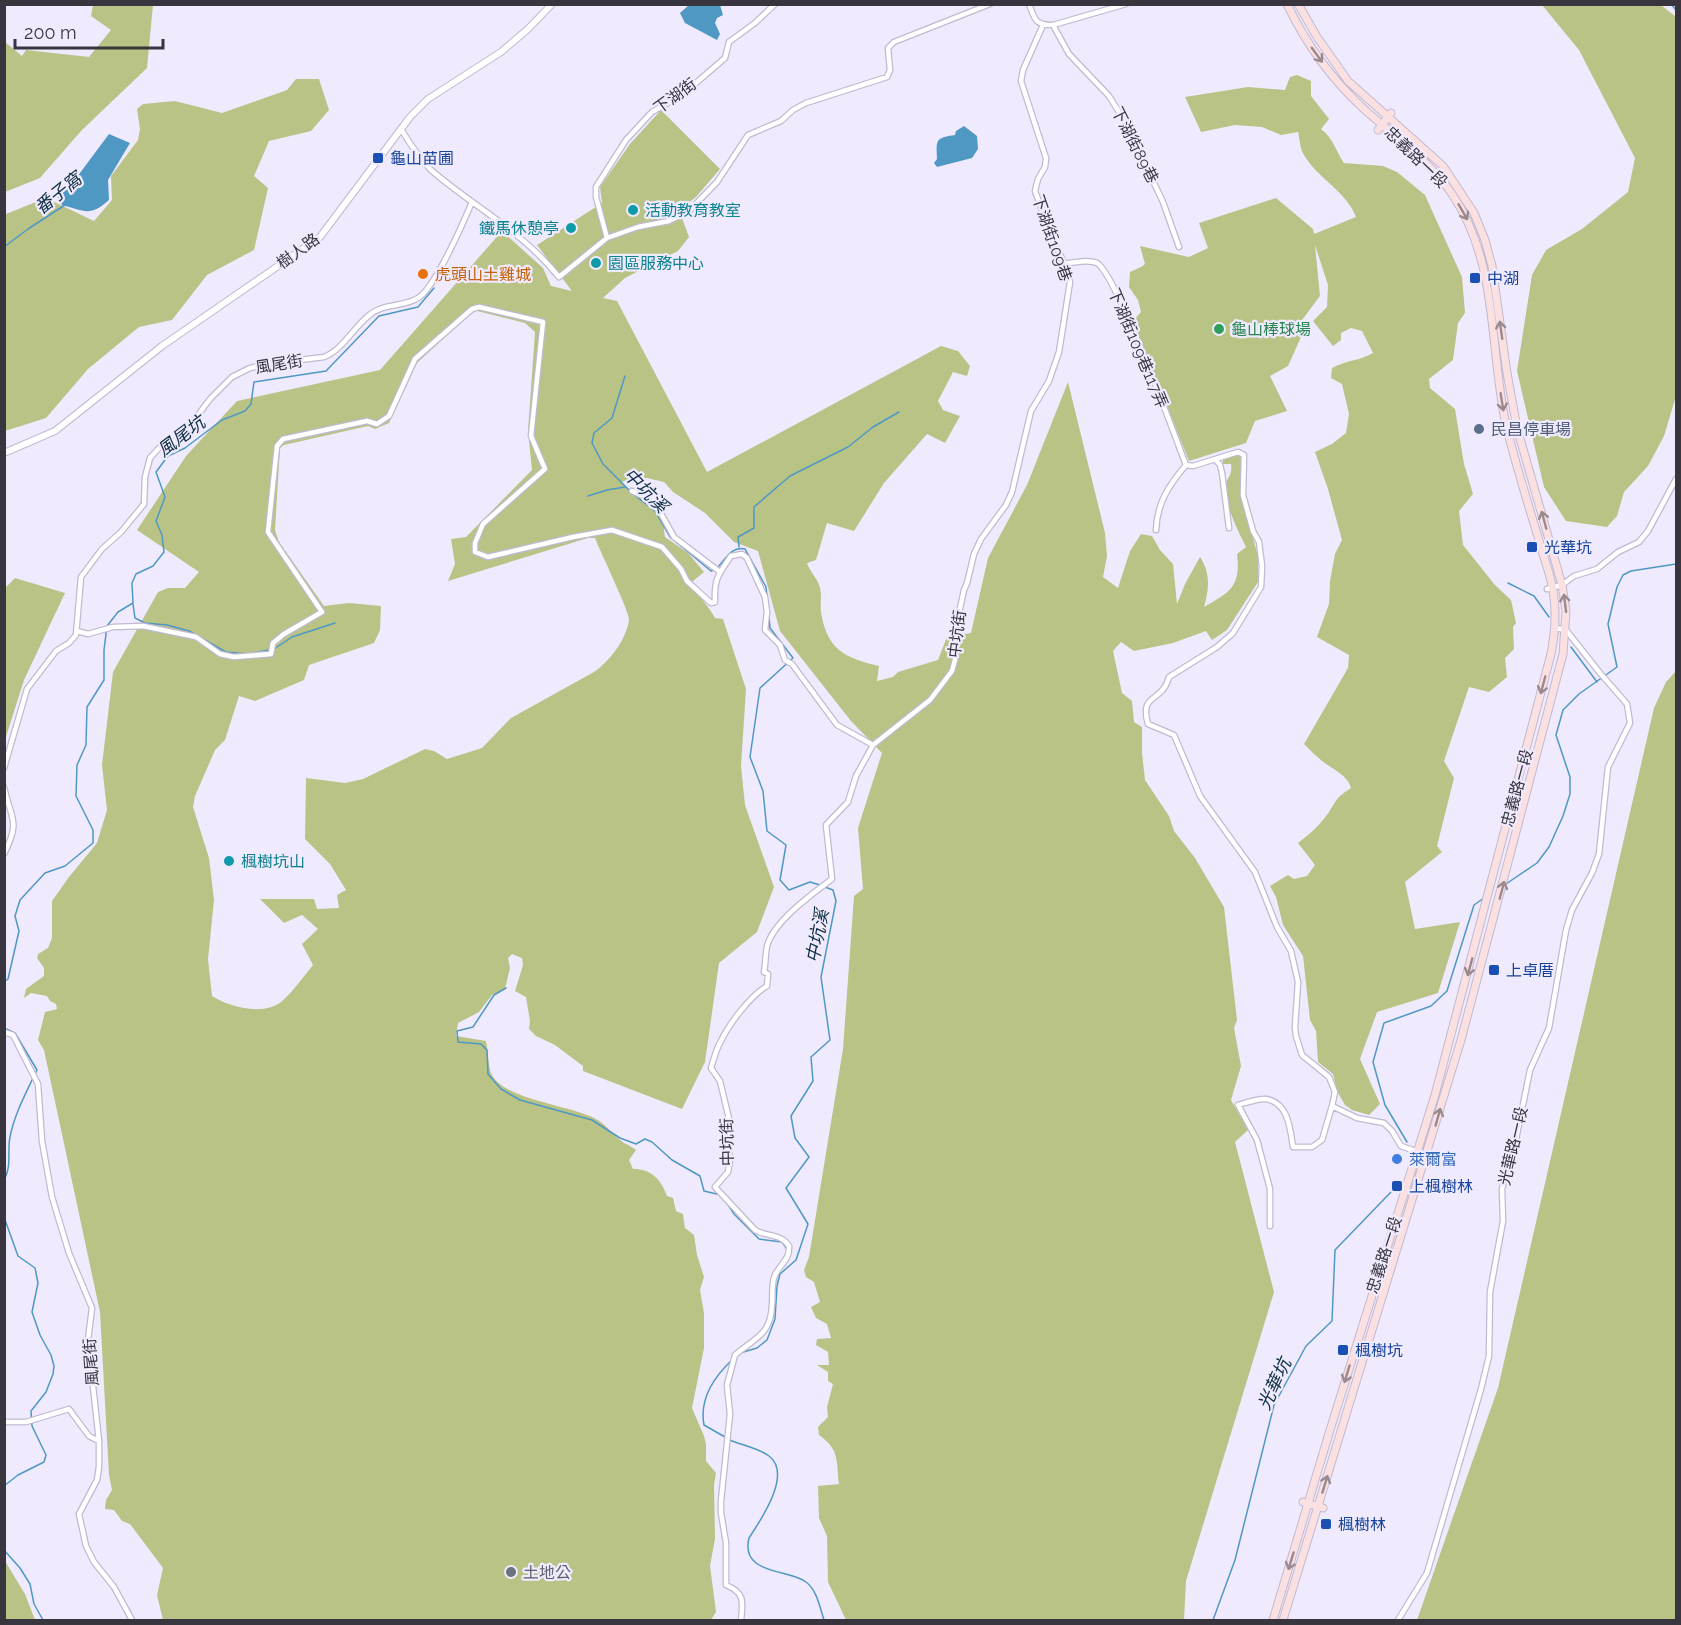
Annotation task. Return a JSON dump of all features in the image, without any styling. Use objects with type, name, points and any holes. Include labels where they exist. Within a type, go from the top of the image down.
[{"type":"main road","name":"忠義路一段","points":[[1273,1620],[1361,1320],[1435,1095],[1477,927],[1485,910],[1551,654],[1555,628],[1550,588],[1495,374],[1485,268],[1466,215],[1433,169],[1380,127],[1335,79],[1310,44],[1287,4]]},
{"type":"main road","name":"忠義路一段","points":[[1283,1620],[1321,1507],[1430,1156],[1493,932],[1496,912],[1563,654],[1566,630],[1562,585],[1521,443],[1492,266],[1474,213],[1443,166],[1348,81],[1317,37],[1298,4]]},
{"type":"main road","points":[[1380,127],[1389,116]]},
{"type":"main road","points":[[1495,374],[1510,372]]},
{"type":"main road","points":[[1477,927],[1493,932]]},
{"type":"main road","points":[[1361,1320],[1377,1325]]},
{"type":"main road","points":[[1306,1503],[1321,1507]]},
{"type":"street","name":"樹人路","points":[[4,453],[55,431],[162,346],[320,237],[401,129],[428,99],[501,52],[552,4]]},
{"type":"street","name":"下湖街","points":[[607,238],[596,197],[596,187],[626,140],[652,112],[682,95],[725,58],[729,42],[755,23],[775,4]]},
{"type":"street","points":[[401,129],[427,165],[515,232],[559,277],[607,238],[638,227],[669,221],[689,211],[717,182],[748,135],[781,121],[793,110],[806,103],[886,77],[890,70],[888,48],[894,42],[990,4]]},
{"type":"street","points":[[1029,4],[1035,20],[1043,25],[1126,4]]},
{"type":"street","name":"下湖街89巷","points":[[1053,24],[1069,54],[1109,96],[1124,120],[1163,202],[1179,247]]},
{"type":"street","name":"下湖街109巷","points":[[967,584],[981,539],[1006,506],[1012,492],[1031,411],[1049,381],[1059,352],[1070,282],[1035,191],[1038,179],[1045,167],[1046,158],[1021,81],[1023,70],[1043,25]]},
{"type":"street","name":"風尾街","points":[[77,631],[81,577],[102,549],[121,532],[144,504],[145,477],[150,458],[159,448],[180,439],[210,399],[232,376],[250,368],[324,357],[335,353],[377,308],[418,298],[427,290],[472,201]]},
{"type":"street","name":"下湖街109巷117弄","points":[[1065,264],[1093,262],[1105,272],[1129,320],[1186,465]]},
{"type":"street","points":[[4,768],[27,689],[56,651],[69,643],[77,631],[88,634],[113,627],[143,626],[196,637],[220,654],[234,657],[271,654],[273,643],[322,612],[268,532],[277,446],[283,440],[367,421],[377,424],[389,416],[415,359],[472,309],[479,307],[543,322],[531,436],[545,469],[483,524],[475,543],[475,552],[488,557],[612,530],[662,547],[681,569],[687,581],[711,603],[715,602],[714,585],[717,570],[731,556],[739,553],[747,558],[765,597],[767,612],[765,630],[780,645],[785,660],[792,664],[837,725],[873,745]]},
{"type":"street","points":[[1156,530],[1157,512],[1165,493],[1186,465],[1193,466],[1238,452],[1244,455],[1243,495],[1253,531],[1259,543],[1262,566],[1261,587],[1233,633],[1217,647],[1169,677],[1166,687],[1147,704],[1145,710],[1148,724],[1174,735],[1200,796],[1242,853],[1261,884],[1277,927],[1291,951],[1298,982],[1295,1027],[1302,1055],[1329,1077],[1335,1092],[1322,1140],[1312,1147],[1305,1148],[1293,1147],[1287,1115],[1278,1105],[1267,1100],[1238,1105],[1257,1140],[1270,1189],[1270,1226]]},
{"type":"street","points":[[1216,460],[1222,473],[1229,528]]},
{"type":"street","points":[[1550,588],[1562,585],[1574,576],[1597,569],[1618,552],[1639,542],[1648,531],[1677,479]]},
{"type":"street","points":[[632,491],[643,496],[658,510],[674,537],[717,570]]},
{"type":"street","name":"中坑街","points":[[741,1620],[743,1606],[741,1595],[737,1589],[726,1585],[726,1543],[721,1513],[730,1414],[727,1385],[735,1357],[757,1340],[766,1329],[771,1316],[775,1274],[789,1252],[789,1246],[783,1239],[762,1235],[755,1230],[715,1187],[728,1172],[730,1161],[727,1137],[730,1123],[720,1081],[711,1068],[721,1040],[751,1000],[766,986],[768,943],[778,927],[797,905],[832,879],[826,825],[848,802],[856,776],[873,745],[930,700],[952,670],[955,660],[954,636],[967,584]]},
{"type":"street","points":[[1555,628],[1566,630]]},
{"type":"street","name":"光華路一段","points":[[1398,1620],[1426,1573],[1481,1389],[1489,1356],[1490,1292],[1503,1221],[1502,1189],[1516,1139],[1530,1070],[1549,1028],[1566,930],[1572,910],[1592,873],[1599,854],[1608,767],[1630,723],[1627,704],[1566,630]]},
{"type":"street","points":[[4,787],[13,814],[14,826],[13,836],[4,854]]},
{"type":"street","name":"風尾街","points":[[4,1032],[13,1035],[38,1084],[42,1141],[52,1197],[69,1253],[92,1308],[88,1340],[99,1441],[99,1467],[97,1480],[79,1514],[86,1546],[94,1562],[114,1587],[132,1620]]},
{"type":"street","points":[[1332,1106],[1357,1118],[1384,1123],[1401,1146],[1430,1156]]},
{"type":"street","points":[[4,1422],[28,1421],[69,1409],[89,1436],[99,1441]]},
{"type":"green space","points":[[93,5],[153,5],[147,68],[81,131],[40,178],[5,192],[5,42],[22,56],[26,50],[89,57],[111,30],[91,16]]},
{"type":"green space","points":[[1542,5],[1661,5],[1676,17],[1676,396],[1664,436],[1648,466],[1624,492],[1617,516],[1607,527],[1566,521],[1544,487],[1517,371],[1532,275],[1546,250],[1582,229],[1628,192],[1635,158],[1579,50]]},
{"type":"green space","points":[[1297,75],[1311,81],[1311,96],[1329,119],[1321,129],[1332,141],[1344,163],[1383,166],[1397,172],[1425,195],[1462,277],[1465,313],[1458,323],[1453,360],[1429,379],[1430,388],[1455,409],[1464,464],[1473,494],[1459,511],[1463,545],[1495,585],[1511,600],[1516,623],[1513,627],[1514,649],[1505,658],[1507,677],[1489,692],[1469,687],[1444,761],[1454,778],[1437,846],[1442,852],[1405,882],[1415,929],[1460,922],[1438,993],[1377,1012],[1360,1059],[1380,1104],[1369,1115],[1352,1110],[1345,1105],[1337,1091],[1333,1074],[1318,1062],[1316,1031],[1310,1020],[1303,956],[1283,925],[1276,897],[1270,886],[1288,875],[1294,879],[1307,876],[1315,865],[1298,843],[1311,833],[1326,817],[1339,797],[1351,788],[1343,776],[1304,744],[1348,668],[1349,655],[1317,637],[1329,604],[1335,554],[1342,540],[1315,452],[1332,444],[1346,433],[1349,414],[1342,384],[1331,378],[1332,368],[1373,353],[1362,331],[1351,328],[1341,333],[1341,340],[1333,346],[1313,321],[1327,307],[1328,285],[1315,245],[1320,296],[1302,320],[1301,337],[1288,366],[1270,376],[1287,411],[1255,421],[1246,443],[1189,461],[1133,321],[1141,312],[1138,300],[1129,287],[1130,272],[1145,264],[1140,246],[1189,257],[1208,248],[1199,223],[1276,198],[1313,229],[1314,234],[1356,217],[1346,200],[1304,155],[1298,132],[1281,135],[1262,127],[1235,125],[1201,132],[1185,97],[1248,87],[1285,90],[1290,77]]},
{"type":"green space","points":[[296,79],[319,79],[329,110],[311,131],[269,141],[254,176],[268,188],[254,250],[207,275],[172,320],[139,327],[88,369],[46,418],[5,431],[4,216],[46,198],[94,221],[112,200],[111,176],[138,140],[140,129],[137,109],[143,104],[175,101],[222,113],[287,90]]},
{"type":"green space","points":[[661,110],[720,169],[696,197],[679,210],[689,237],[678,251],[625,278],[603,298],[617,301],[707,472],[941,346],[958,351],[970,366],[967,376],[953,372],[938,401],[943,410],[960,416],[945,443],[927,434],[884,483],[854,531],[827,523],[816,560],[807,563],[820,588],[824,625],[833,644],[856,660],[879,666],[877,681],[938,660],[947,637],[971,633],[988,558],[1027,485],[1068,382],[1105,533],[1107,556],[1103,577],[1118,588],[1130,551],[1141,534],[1152,536],[1160,550],[1173,564],[1177,604],[1200,557],[1206,569],[1208,582],[1204,607],[1232,587],[1237,574],[1237,554],[1246,547],[1232,518],[1225,494],[1231,464],[1223,464],[1223,458],[1239,454],[1243,463],[1241,496],[1258,556],[1258,582],[1227,630],[1212,640],[1206,631],[1173,643],[1134,651],[1121,642],[1113,651],[1122,693],[1132,701],[1134,722],[1142,727],[1145,780],[1169,816],[1174,831],[1195,858],[1224,907],[1237,1020],[1234,1028],[1241,1066],[1231,1100],[1248,1130],[1235,1142],[1274,1292],[1186,1581],[1184,1620],[846,1620],[828,1582],[827,1536],[819,1518],[818,1486],[839,1484],[834,1451],[819,1435],[818,1427],[828,1417],[827,1407],[833,1384],[828,1381],[828,1372],[817,1365],[829,1365],[828,1352],[816,1345],[817,1339],[831,1338],[827,1324],[816,1318],[811,1307],[820,1302],[814,1282],[806,1277],[804,1270],[809,1257],[843,1049],[854,896],[863,889],[858,828],[882,753],[851,721],[780,631],[758,551],[734,542],[705,513],[673,492],[664,482],[647,478],[622,482],[631,492],[653,507],[663,522],[665,537],[688,553],[704,572],[693,581],[715,618],[723,619],[746,689],[741,766],[745,805],[774,887],[757,932],[719,963],[705,1062],[682,1109],[583,1071],[583,1066],[555,1045],[536,1036],[529,1029],[526,997],[515,991],[523,965],[522,958],[512,954],[508,958],[510,968],[505,989],[492,995],[479,1012],[458,1023],[456,1036],[486,1041],[491,1073],[509,1090],[596,1119],[620,1140],[636,1150],[629,1160],[633,1169],[650,1173],[658,1180],[667,1196],[673,1198],[676,1211],[683,1214],[685,1228],[694,1235],[704,1277],[700,1290],[704,1313],[704,1348],[692,1408],[704,1436],[706,1461],[716,1473],[714,1485],[715,1539],[710,1566],[716,1612],[711,1620],[163,1620],[157,1595],[163,1568],[130,1524],[122,1521],[114,1510],[105,1509],[106,1500],[112,1490],[109,1475],[100,1312],[44,1050],[38,1040],[45,1012],[57,1009],[56,1004],[47,996],[31,993],[24,998],[26,989],[44,976],[44,968],[37,958],[38,954],[48,948],[52,938],[52,901],[97,843],[107,810],[102,765],[113,672],[158,592],[168,588],[185,588],[199,572],[137,530],[186,456],[237,401],[380,370],[502,231],[543,268],[551,286],[572,291],[537,245],[602,203],[600,187],[630,144]],"holes":[[[477,311],[525,323],[535,332],[528,431],[532,470],[466,537],[451,539],[455,564],[448,581],[588,538],[595,538],[628,614],[628,627],[625,634],[600,668],[511,718],[482,748],[447,759],[434,751],[425,749],[363,779],[345,783],[306,778],[305,839],[330,864],[346,890],[337,895],[339,908],[317,909],[314,899],[260,899],[284,923],[302,915],[318,929],[302,944],[313,965],[290,994],[274,1006],[256,1009],[227,1004],[212,996],[208,959],[214,900],[209,858],[193,807],[195,796],[215,750],[225,740],[239,696],[255,701],[304,680],[309,665],[374,643],[380,630],[381,606],[349,603],[324,606],[279,542],[275,530],[280,448],[284,445],[368,426],[375,429],[389,423],[417,363],[470,314]]]},
{"type":"green space","points":[[15,578],[65,593],[24,680],[5,740],[5,588]]},
{"type":"green space","points":[[1676,671],[1676,1620],[1417,1620],[1498,1388],[1654,708],[1666,682]]},
{"type":"green space","points":[[5,1561],[25,1594],[35,1620],[5,1620]]},
{"type":"water","points":[[689,5],[720,5],[723,15],[717,18],[715,23],[720,34],[717,40],[685,23],[680,13]]},
{"type":"water","points":[[964,126],[977,136],[978,149],[972,158],[937,167],[934,163],[937,159],[938,141],[955,135],[956,131]]},
{"type":"water","points":[[109,134],[130,143],[108,180],[109,200],[92,211],[82,211],[62,205],[54,193],[74,181]]},
{"type":"waterway","name":"光華坑","points":[[1671,4],[1676,10]]},
{"type":"waterway","name":"番子窩","points":[[4,247],[65,205]]},
{"type":"waterway","name":"風尾坑","points":[[4,982],[8,979],[19,931],[15,916],[20,900],[45,873],[65,866],[93,843],[93,830],[76,796],[77,765],[86,745],[87,707],[104,680],[107,626],[118,612],[133,603],[132,583],[136,574],[153,566],[164,552],[162,535],[156,521],[165,497],[156,472],[168,456],[185,448],[222,420],[245,411],[251,404],[254,382],[326,371],[379,316],[418,307],[434,288]]},
{"type":"waterway","name":"中坑溪","points":[[625,376],[612,418],[594,433],[592,443],[603,464],[629,490]]},
{"type":"waterway","points":[[739,547],[738,537],[754,528],[754,507],[790,476],[848,447],[873,427],[899,412]]},
{"type":"waterway","points":[[588,496],[625,487]]},
{"type":"waterway","name":"中坑溪","points":[[633,494],[655,511],[670,537],[711,571],[714,570]]},
{"type":"waterway","name":"中坑溪","points":[[718,567],[732,551],[745,549],[766,587],[767,596]]},
{"type":"waterway","name":"光華坑","points":[[1506,884],[1537,863],[1549,847],[1563,816],[1570,794],[1570,777],[1556,735],[1563,710],[1579,694],[1617,667],[1608,624],[1617,587],[1623,575],[1631,571],[1676,564]]},
{"type":"waterway","points":[[1508,583],[1534,596],[1549,617]]},
{"type":"waterway","points":[[133,604],[135,618],[145,623],[167,625],[189,631],[226,652],[247,654],[274,649],[292,637],[335,623]]},
{"type":"waterway","name":"中坑溪","points":[[769,616],[770,628],[793,658],[760,688],[750,757],[763,791],[767,831],[786,845],[780,880],[789,890],[810,882],[820,885]]},
{"type":"waterway","points":[[1571,647],[1597,682]]},
{"type":"waterway","name":"中坑溪","points":[[740,1353],[757,1348],[767,1340],[775,1319],[780,1274],[796,1260],[808,1224],[786,1188],[809,1157],[795,1138],[791,1116],[813,1081],[811,1057],[830,1040],[821,977],[836,901],[833,890],[825,887]]},
{"type":"waterway","name":"光華坑","points":[[1407,1142],[1385,1105],[1373,1062],[1384,1023],[1431,1006],[1447,991],[1474,905],[1484,898]]},
{"type":"waterway","points":[[506,988],[494,995],[473,1027],[457,1031],[458,1042],[481,1044],[487,1050],[488,1074],[501,1089],[520,1100],[592,1120],[620,1138],[636,1144],[645,1139],[652,1142],[672,1160],[700,1176],[704,1191],[721,1195]]},
{"type":"waterway","name":"風尾坑","points":[[4,1028],[15,1033],[37,1070],[35,1074]]},
{"type":"waterway","name":"風尾坑","points":[[4,1180],[9,1164],[9,1142],[12,1129],[33,1078]]},
{"type":"waterway","name":"光華坑","points":[[1213,1620],[1235,1560],[1274,1405],[1306,1346],[1332,1321],[1335,1250],[1391,1192],[1394,1186]]},
{"type":"waterway","points":[[727,1203],[734,1214],[759,1239],[782,1242],[787,1249]]},
{"type":"waterway","name":"風尾坑","points":[[4,1217],[18,1256],[35,1268],[38,1283],[32,1312],[54,1366],[46,1392],[31,1411],[32,1426],[46,1455],[44,1462],[18,1475],[4,1486]]},
{"type":"waterway","name":"中坑溪","points":[[725,1437],[704,1425],[703,1415],[709,1389],[732,1360]]},
{"type":"waterway","name":"中坑溪","points":[[729,1440],[765,1453],[775,1464],[778,1474],[772,1497],[749,1538],[748,1550],[752,1559],[759,1565],[798,1578],[810,1585],[824,1620]]},
{"type":"waterway","name":"風尾坑","points":[[4,1550],[30,1584],[34,1604],[43,1620]]},
{"type":"place","name":"龜山苗圃","points":[[378,158]]},
{"type":"place","name":"活動教育教室","points":[[633,210]]},
{"type":"place","name":"鐵馬休憩亭","points":[[571,228]]},
{"type":"place","name":"園區服務中心","points":[[596,263]]},
{"type":"place","name":"虎頭山土雞城","points":[[423,274]]},
{"type":"place","name":"中湖","points":[[1475,278]]},
{"type":"place","name":"龜山棒球場","points":[[1219,329]]},
{"type":"place","name":"民昌停車場","points":[[1479,429]]},
{"type":"place","name":"光華坑","points":[[1532,547]]},
{"type":"place","name":"楓樹坑山","points":[[229,861]]},
{"type":"place","name":"上卓厝","points":[[1494,970]]},
{"type":"place","name":"萊爾富","points":[[1397,1159]]},
{"type":"place","name":"上楓樹林","points":[[1397,1186]]},
{"type":"place","name":"楓樹坑","points":[[1343,1350]]},
{"type":"place","name":"楓樹林","points":[[1326,1524]]},
{"type":"place","name":"土地公","points":[[511,1572]]}]
